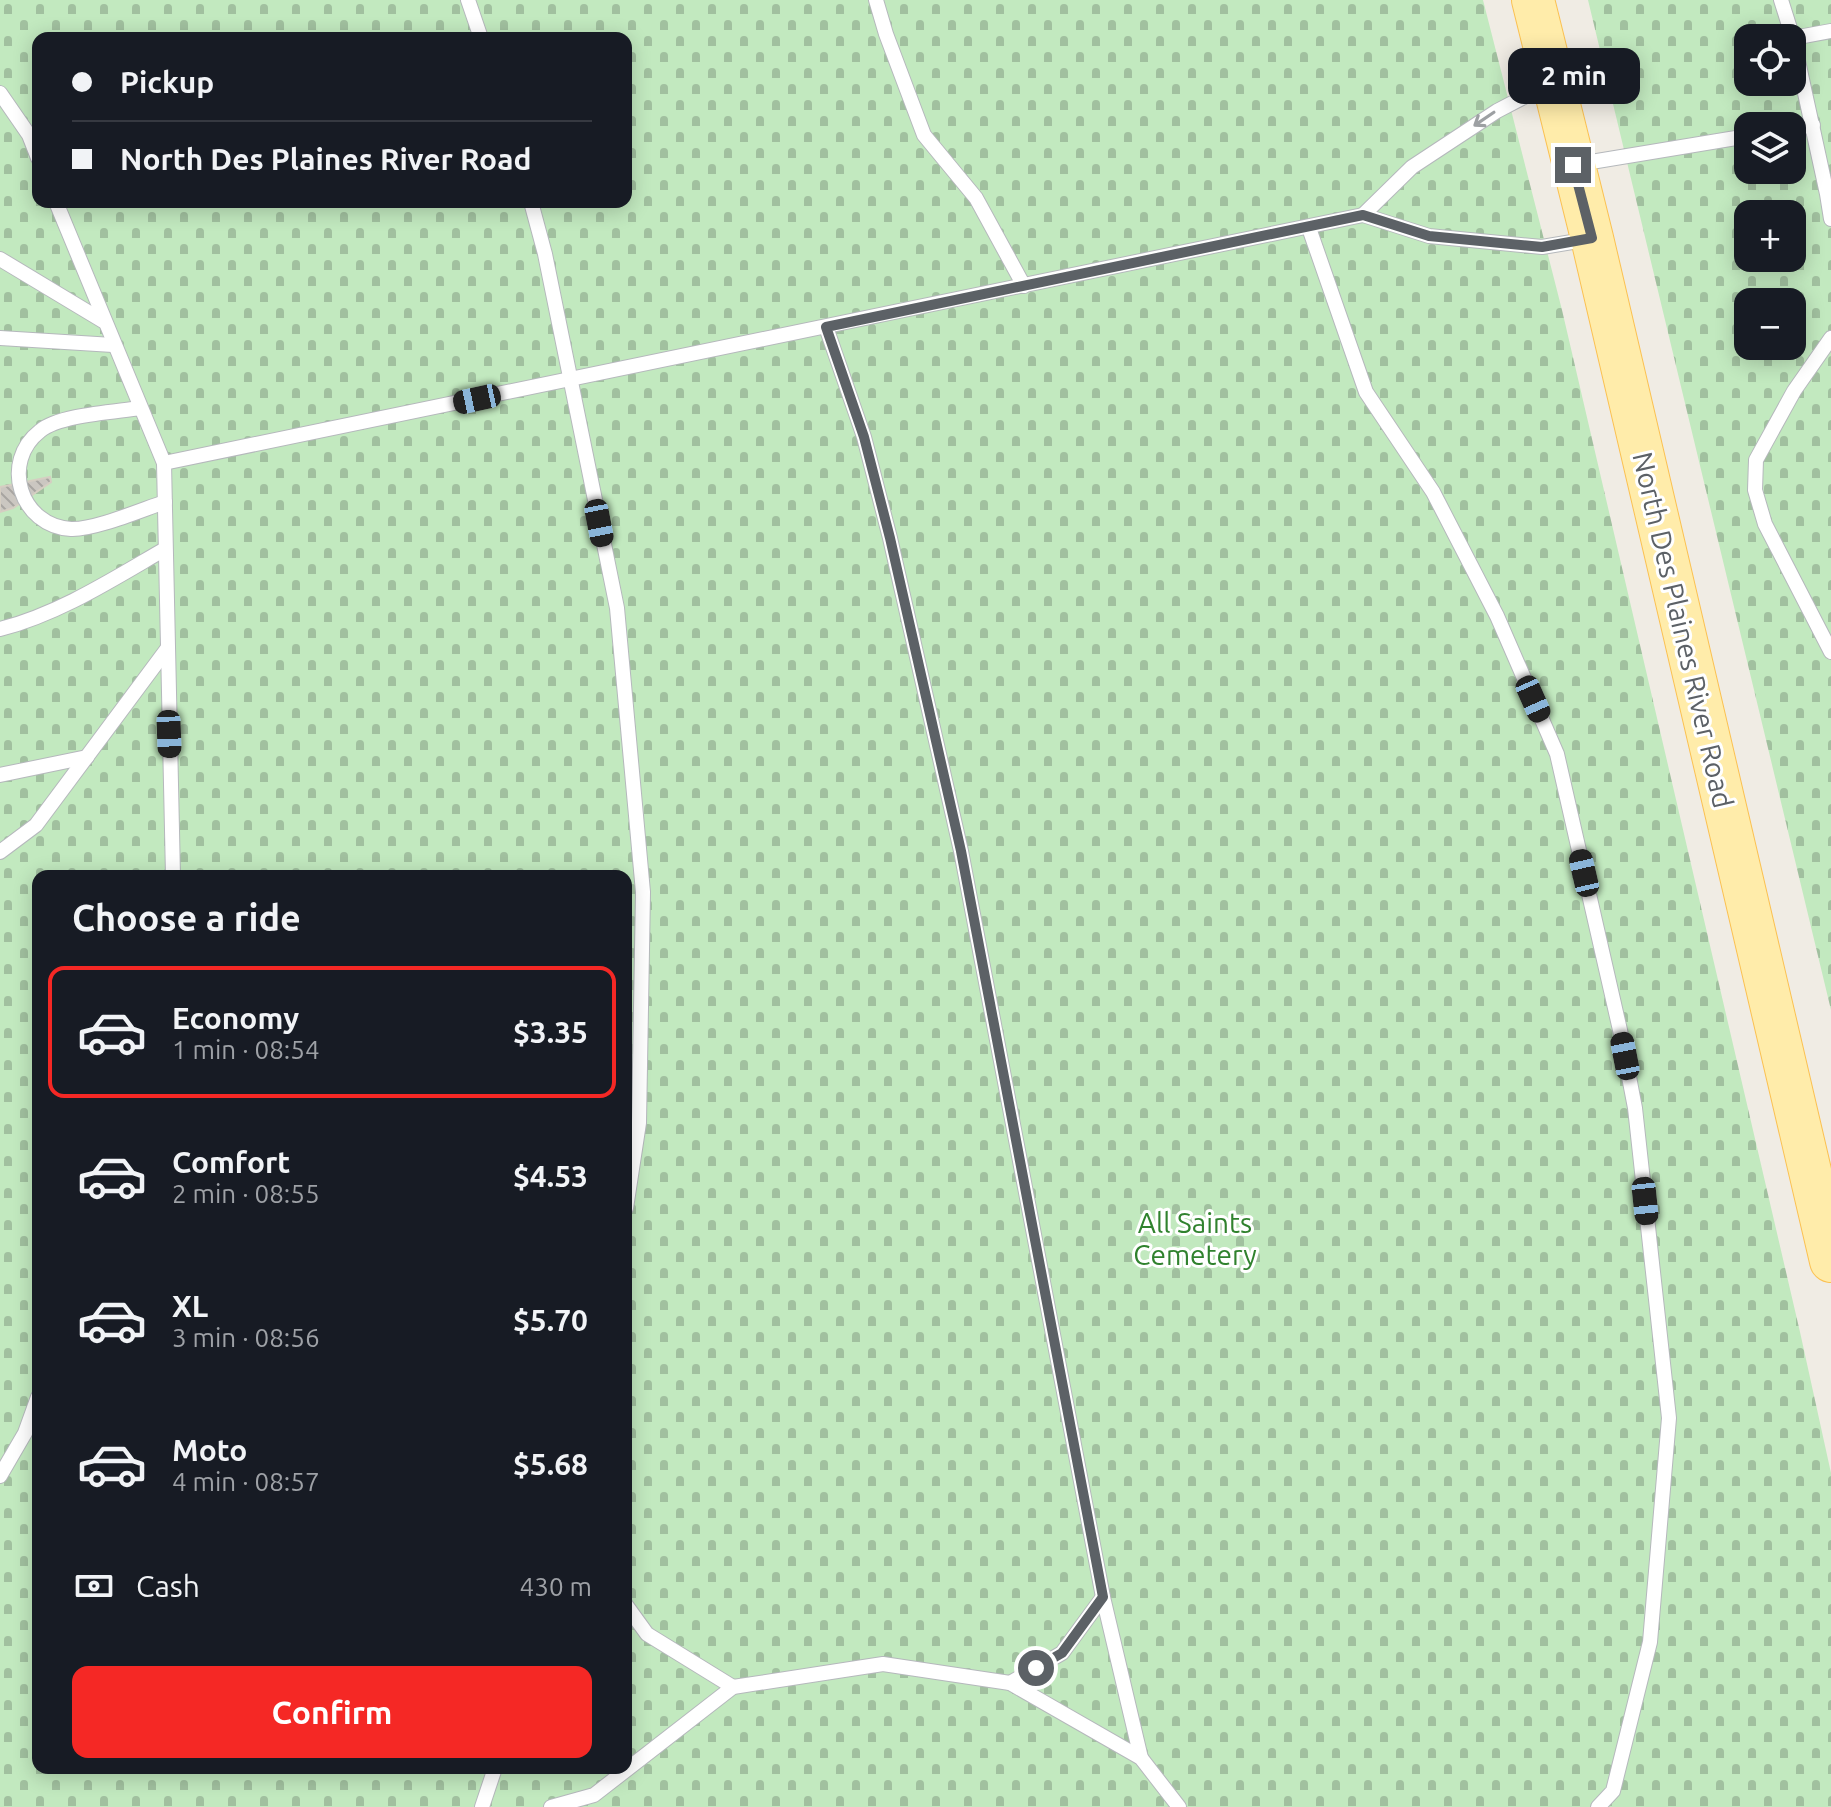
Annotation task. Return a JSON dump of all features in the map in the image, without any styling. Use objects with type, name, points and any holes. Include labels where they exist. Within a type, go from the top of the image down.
[{"type":"main road","name":"North Des Plaines River Road","points":[[1533,0],[1592,238],[1831,1261]]},
{"type":"lane","points":[[468,0],[479,32]]},
{"type":"lane","points":[[876,0],[924,135],[976,198],[1024,286]]},
{"type":"lane","points":[[1781,0],[1789,24]]},
{"type":"lane","points":[[1806,36],[1831,31]]},
{"type":"lane","points":[[164,463],[1363,215],[1412,167],[1497,111],[1553,83]]},
{"type":"lane","points":[[0,93],[32,143]]},
{"type":"lane","points":[[1806,95],[1829,194],[1831,219]]},
{"type":"lane","points":[[1806,126],[1813,125]]},
{"type":"lane","points":[[1573,165],[1734,138]]},
{"type":"lane","points":[[58,208],[164,463],[173,870]]},
{"type":"lane","points":[[533,208],[545,254],[617,608],[643,892],[639,1123],[632,1169]]},
{"type":"lane","points":[[1363,215],[1429,236],[1542,247],[1592,238]]},
{"type":"lane","points":[[1309,228],[1366,392],[1433,492],[1497,616],[1557,754],[1635,1108],[1669,1418],[1650,1642],[1613,1791],[1598,1807]]},
{"type":"lane","points":[[0,259],[103,321]]},
{"type":"lane","points":[[826,327],[864,437],[961,851],[1103,1597],[1141,1758]]},
{"type":"lane","points":[[0,338],[113,345]]},
{"type":"lane","points":[[1831,338],[1794,391],[1756,460],[1755,490],[1765,524],[1831,652]]},
{"type":"lane","points":[[140,408],[58,421],[42,429],[29,440],[21,456],[18,473],[20,490],[27,505],[39,518],[55,526],[72,529],[89,527],[165,502]]},
{"type":"lane","points":[[0,629],[20,624],[89,592],[165,549]]},
{"type":"lane","points":[[0,852],[36,825],[167,649]]},
{"type":"lane","points":[[0,775],[87,757]]},
{"type":"lane","points":[[0,1476],[25,1433],[32,1414]]},
{"type":"lane","points":[[1010,1683],[1062,1653],[1103,1597]]},
{"type":"lane","points":[[632,1613],[647,1634],[733,1687]]},
{"type":"lane","points":[[632,1765],[733,1687],[883,1664],[1010,1683],[1141,1758],[1179,1807]]},
{"type":"lane","points":[[482,1807],[493,1774]]},
{"type":"lane","points":[[551,1807],[594,1795],[621,1774]]},
{"type":"green space","name":"All Saints Cemetery","points":[[0,0],[1483,0],[1562,310],[1831,1473],[1831,1807],[0,1807]]},
{"type":"green space","points":[[1588,0],[1831,0],[1831,1010]]},
{"type":"building","points":[[50,477],[51,482],[13,508],[0,512],[0,487]]},
{"type":"route","points":[[1036,1668],[1062,1653],[1103,1597],[961,851],[864,437],[826,327],[1363,215],[1429,236],[1542,247],[1592,238],[1573,165]]}]
